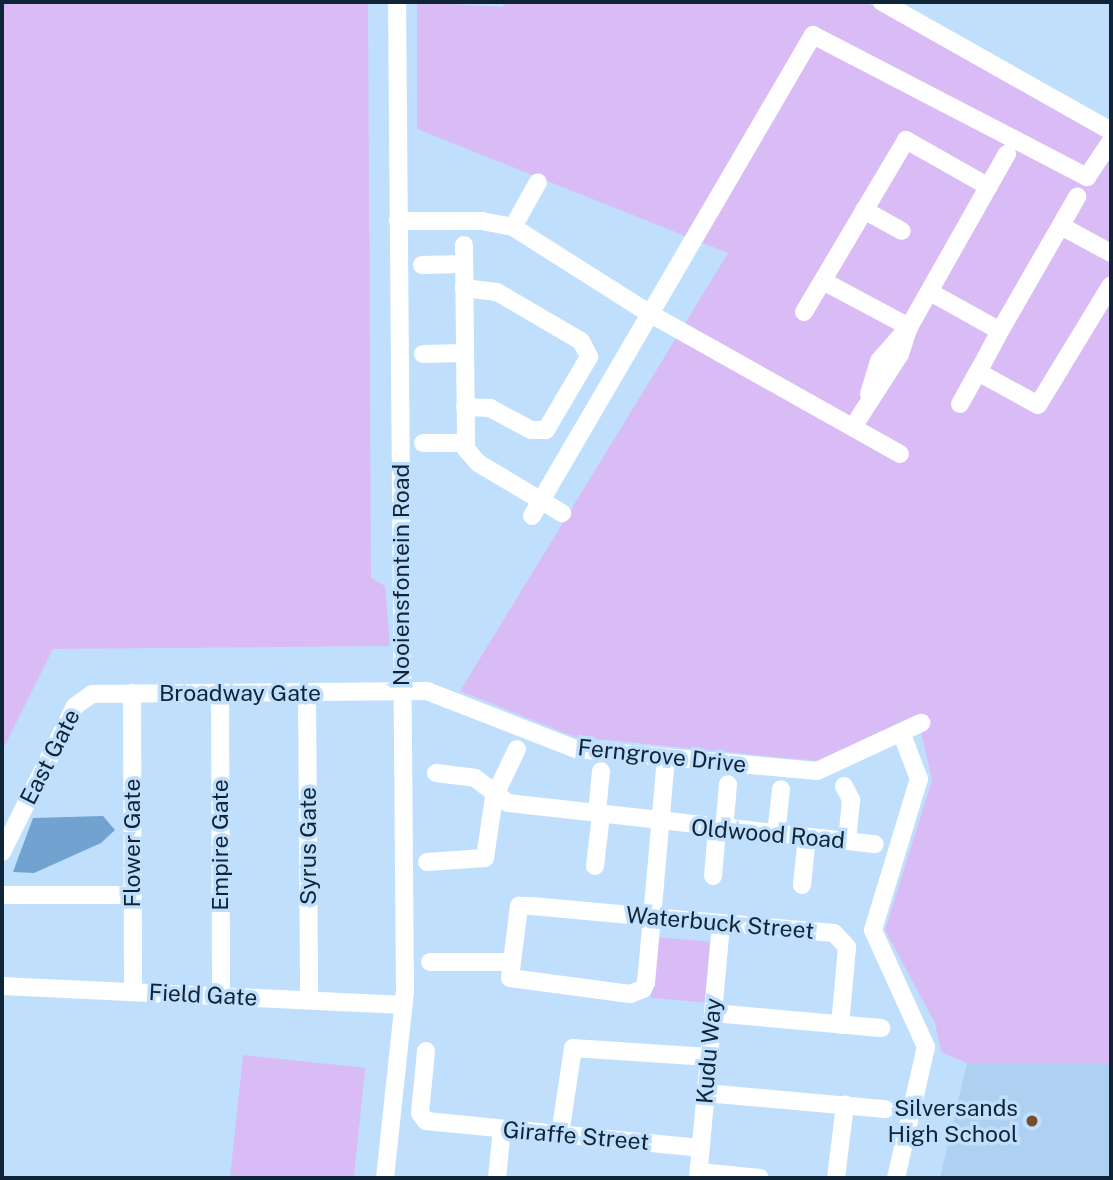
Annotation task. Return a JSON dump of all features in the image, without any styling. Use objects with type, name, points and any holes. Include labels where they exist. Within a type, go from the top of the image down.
[{"type":"street","name":"Nooiensfontein Road","points":[[393,1178],[392,1147],[404,1004],[397,2]]},
{"type":"street","points":[[882,2],[1111,131]]},
{"type":"street","points":[[536,508],[647,312],[813,35],[1087,177],[1111,141]]},
{"type":"street","points":[[804,312],[906,140],[989,187]]},
{"type":"street","points":[[853,427],[869,398],[891,369],[909,327],[1007,154]]},
{"type":"street","points":[[513,227],[538,182]]},
{"type":"street","points":[[960,404],[1077,197]]},
{"type":"street","points":[[864,209],[902,231]]},
{"type":"street","points":[[398,221],[482,221],[513,227],[647,312],[900,454]]},
{"type":"street","points":[[1061,226],[1111,253]]},
{"type":"street","points":[[464,245],[465,443],[473,459],[536,508],[562,513]]},
{"type":"street","points":[[422,265],[464,264]]},
{"type":"street","points":[[823,281],[909,327]]},
{"type":"street","points":[[978,372],[1044,403],[1111,285]]},
{"type":"street","points":[[464,288],[497,292],[581,341],[590,357],[546,430],[531,430],[490,408],[465,407]]},
{"type":"street","points":[[930,292],[1000,331]]},
{"type":"street","points":[[423,354],[464,353]]},
{"type":"street","points":[[423,443],[465,443]]},
{"type":"street","name":"Broadway Gate","points":[[80,699],[132,693],[402,691]]},
{"type":"street","name":"Ferngrove Drive","points":[[402,691],[443,695],[572,748],[821,771],[921,723]]},
{"type":"street","name":"Syrus Gate","points":[[307,692],[309,1000]]},
{"type":"street","name":"Flower Gate","points":[[132,693],[133,992]]},
{"type":"street","name":"Empire Gate","points":[[220,693],[221,996]]},
{"type":"street","name":"East Gate","points":[[2,852],[80,699]]},
{"type":"street","points":[[896,1178],[926,1047],[873,930],[919,779],[901,732]]},
{"type":"street","points":[[426,862],[484,859],[494,797],[517,749]]},
{"type":"street","points":[[430,962],[508,962],[508,975],[518,984],[634,994],[646,983],[666,758]]},
{"type":"street","points":[[595,866],[601,771]]},
{"type":"street","points":[[436,773],[474,778],[494,797]]},
{"type":"street","points":[[713,876],[728,784]]},
{"type":"street","points":[[844,786],[851,800],[847,841]]},
{"type":"street","points":[[776,835],[781,789]]},
{"type":"street","name":"Oldwood Road","points":[[494,797],[660,824],[875,844]]},
{"type":"street","points":[[802,885],[807,838]]},
{"type":"street","points":[[2,895],[132,895]]},
{"type":"street","name":"Waterbuck Street","points":[[508,962],[513,914],[532,906],[842,937],[847,951],[840,1025]]},
{"type":"street","name":"Kudu Way","points":[[699,1175],[721,923]]},
{"type":"street","name":"Field Gate","points":[[2,986],[404,1004]]},
{"type":"street","points":[[713,1013],[881,1028]]},
{"type":"street","points":[[560,1134],[573,1048],[709,1057]]},
{"type":"street","name":"Giraffe Street","points":[[426,1051],[421,1116],[452,1124],[700,1148]]},
{"type":"street","points":[[705,1093],[885,1109]]},
{"type":"street","points":[[836,1178],[845,1105]]},
{"type":"street","points":[[497,1178],[502,1129]]},
{"type":"street","name":"Nooiensfontein Road","points":[[385,1178],[392,1147]]},
{"type":"street","points":[[699,1175],[760,1178]]},
{"type":"shaded area","points":[[2,2],[368,2],[371,578],[385,586],[390,646],[53,649],[2,751]]},
{"type":"shaded area","points":[[417,2],[502,7],[506,2],[865,2],[1111,141],[1111,1064],[967,1063],[941,1052],[935,1023],[885,930],[932,780],[917,714],[818,761],[575,737],[460,691],[728,253],[417,129]]},
{"type":"shaded area","points":[[103,816],[115,830],[101,843],[34,873],[13,872],[33,818]]},
{"type":"shaded area","points":[[656,937],[710,942],[704,1002],[651,998]]},
{"type":"shaded area","points":[[243,1055],[365,1068],[354,1178],[230,1178]]},
{"type":"shaded area","name":"Silversands High School","points":[[967,1063],[1111,1064],[1111,1178],[940,1178]]},
{"type":"place","name":"Silversands High School","points":[[1032,1121]]}]
